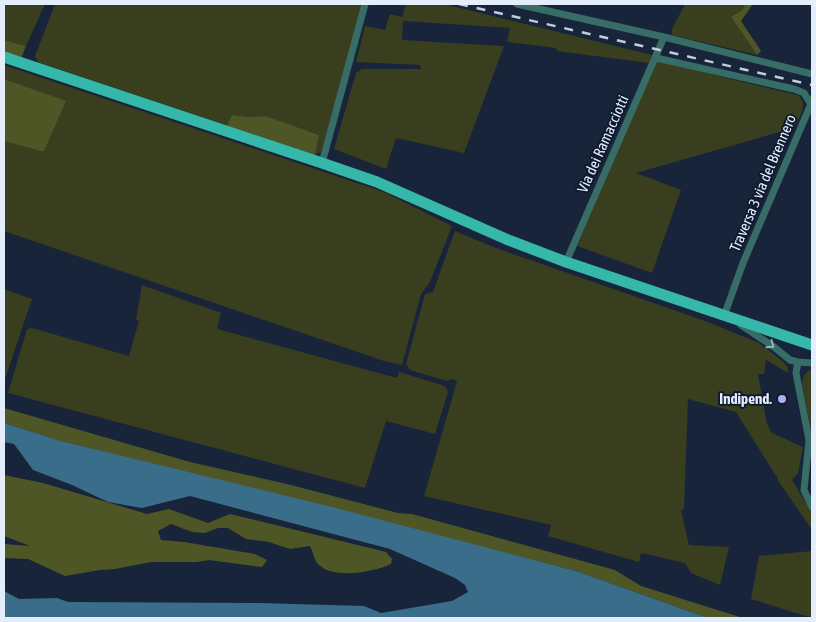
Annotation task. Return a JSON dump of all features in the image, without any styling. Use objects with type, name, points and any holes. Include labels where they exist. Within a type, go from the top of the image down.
[{"type":"main road","points":[[4,57],[377,182],[482,229],[566,262],[812,345]]},
{"type":"street","points":[[322,163],[365,4]]},
{"type":"street","points":[[517,4],[812,74]]},
{"type":"street","name":"Via dei Ramacciotti","points":[[566,262],[664,38]]},
{"type":"street","name":"Traversa 3 via del Brennero","points":[[656,58],[794,89],[804,93],[811,104],[743,263],[728,317]]},
{"type":"street","points":[[728,317],[774,347],[790,360],[812,363]]},
{"type":"street","points":[[798,362],[796,373],[809,440],[804,490],[812,507]]},
{"type":"green space","points":[[4,4],[45,4],[26,46],[4,40]]},
{"type":"green space","points":[[55,4],[363,4],[321,152],[315,155],[319,135],[266,116],[232,115],[226,127],[38,62],[35,56]]},
{"type":"green space","points":[[406,4],[444,4],[652,55],[649,63],[557,51],[556,48],[507,42],[510,28],[403,21],[402,40],[504,46],[464,153],[396,138],[386,169],[334,149],[356,73],[362,69],[421,69],[420,65],[356,62],[365,26],[385,30],[390,14],[402,17]]},
{"type":"green space","points":[[685,4],[745,4],[742,10],[731,17],[757,55],[672,35],[672,29]]},
{"type":"green space","points":[[745,4],[753,4],[741,21],[761,51],[757,55],[731,17],[742,10]]},
{"type":"green space","points":[[4,40],[26,46],[21,59],[4,53]]},
{"type":"green space","points":[[656,61],[797,95],[801,98],[803,106],[801,115],[794,128],[636,173],[681,190],[652,273],[577,246]]},
{"type":"green space","points":[[4,65],[384,192],[452,226],[430,282],[421,294],[402,365],[384,361],[4,231],[4,141],[40,151],[66,102],[4,79]]},
{"type":"green space","points":[[4,79],[66,101],[44,151],[4,141]]},
{"type":"green space","points":[[232,115],[266,116],[319,135],[315,155],[226,127]]},
{"type":"green space","points":[[455,231],[496,248],[708,322],[759,343],[780,359],[787,366],[788,373],[766,360],[764,374],[758,374],[767,424],[772,433],[803,447],[798,473],[792,480],[812,513],[812,530],[777,479],[778,477],[736,412],[688,399],[684,509],[681,510],[689,545],[729,547],[720,585],[691,573],[685,563],[641,553],[639,562],[548,536],[551,525],[424,496],[457,381],[452,379],[447,381],[410,370],[406,364],[425,294],[433,292]]},
{"type":"green space","points":[[142,285],[221,313],[217,329],[397,378],[399,372],[446,387],[448,392],[435,434],[386,421],[365,488],[8,393],[27,329],[32,328],[129,356],[139,321],[136,320]]},
{"type":"green space","points":[[4,289],[32,299],[5,379],[4,378]]},
{"type":"green space","points":[[812,368],[812,428],[810,427],[802,383],[804,375]]},
{"type":"green space","points":[[4,408],[190,462],[291,485],[398,513],[412,514],[615,570],[641,586],[743,618],[708,618],[576,571],[61,441],[4,423]]},
{"type":"green space","points":[[4,475],[43,483],[147,514],[169,509],[208,523],[230,514],[386,552],[392,559],[391,564],[364,572],[333,572],[318,564],[310,546],[290,549],[269,542],[246,539],[228,528],[218,528],[205,533],[192,532],[171,524],[158,531],[161,540],[255,554],[267,560],[262,567],[209,560],[196,562],[151,562],[65,576],[28,559],[4,558],[4,544],[30,546],[4,536]]},
{"type":"green space","points":[[812,551],[812,618],[751,599],[759,556]]},
{"type":"water","points":[[4,423],[61,441],[332,507],[576,571],[708,618],[4,618],[4,591],[19,599],[57,598],[68,602],[259,603],[364,606],[381,613],[452,601],[468,592],[465,585],[455,578],[390,549],[190,496],[142,508],[108,502],[72,485],[33,470],[14,444],[4,442]]},
{"type":"railway","points":[[459,4],[812,85]]},
{"type":"place","name":"Indipend.","points":[[782,399]]}]
